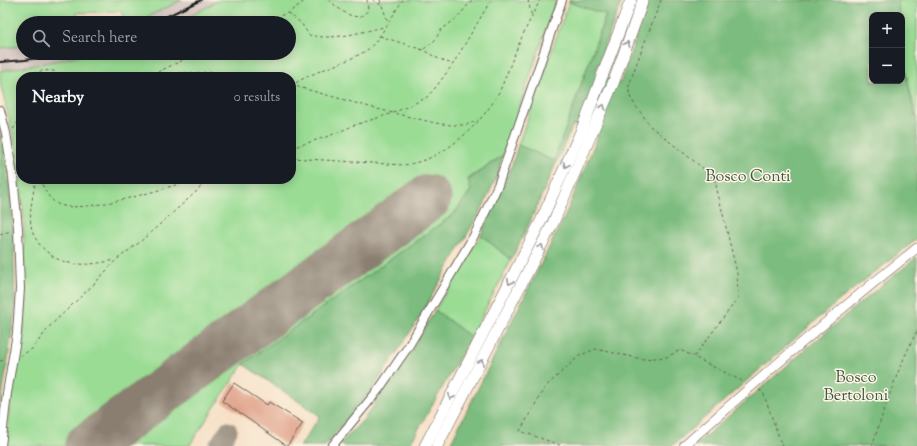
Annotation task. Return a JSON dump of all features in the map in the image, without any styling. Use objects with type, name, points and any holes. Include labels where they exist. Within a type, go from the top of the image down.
[{"type":"highway","points":[[425,446],[541,221],[582,129],[631,0]]},
{"type":"highway","points":[[437,446],[553,223],[593,134],[643,0]]},
{"type":"main road","points":[[332,446],[379,389],[408,347],[475,234],[498,185],[562,0]]},
{"type":"main road","points":[[0,110],[6,134],[13,177],[18,228],[20,299],[17,333],[7,393],[1,446]]},
{"type":"main road","points":[[684,446],[859,294],[917,248]]},
{"type":"path","points":[[279,16],[288,13],[306,0]]},
{"type":"path","points":[[329,0],[343,12],[352,17],[359,17],[365,14],[368,10],[367,0]]},
{"type":"path","points":[[373,0],[381,6]]},
{"type":"path","points":[[380,0],[388,22]]},
{"type":"path","points":[[296,83],[367,50],[380,36],[403,0]]},
{"type":"path","points":[[423,50],[435,40],[441,30],[457,18],[472,0]]},
{"type":"path","points":[[296,146],[393,113],[426,98],[453,64],[491,0]]},
{"type":"path","points":[[528,0],[532,17]]},
{"type":"path","points":[[296,158],[404,165],[419,162],[439,153],[454,143],[492,104],[500,90],[518,45],[540,0]]},
{"type":"path","points":[[661,0],[636,65],[629,86],[629,93],[631,99],[651,127],[714,177],[737,274],[738,298],[694,357]]},
{"type":"path","points":[[288,13],[292,16]]},
{"type":"path","points":[[296,19],[301,23],[309,35],[317,37],[354,33],[385,26]]},
{"type":"path","points":[[380,36],[423,50],[437,58],[453,64]]},
{"type":"path","points":[[158,72],[183,60]]},
{"type":"path","points":[[40,72],[57,72]]},
{"type":"path","points":[[296,86],[423,120],[451,125],[466,124],[478,120]]},
{"type":"path","points":[[6,134],[16,127]]},
{"type":"path","points":[[35,184],[31,215],[32,231],[40,245],[50,255],[66,263],[87,265],[116,260]]},
{"type":"path","points":[[42,184],[49,198],[58,205],[69,207],[87,206],[120,200],[178,184]]},
{"type":"path","points":[[13,359],[32,349],[51,325],[94,284],[116,260],[140,242],[203,184]]},
{"type":"path","points":[[0,234],[18,228]]},
{"type":"path","points":[[872,446],[905,353],[917,331]]},
{"type":"path","points":[[566,446],[520,432],[545,387],[579,356],[595,348],[642,359],[667,357],[680,350],[752,386],[763,392],[782,446]]},
{"type":"shaded area","points":[[182,0],[219,0],[190,16],[149,16]]},
{"type":"shaded area","points":[[16,47],[16,60],[58,60],[0,71],[0,48]]},
{"type":"green space","points":[[0,0],[182,0],[149,16],[123,16],[121,11],[77,13],[77,16],[16,16],[16,47],[0,48]]},
{"type":"green space","points":[[219,0],[556,0],[503,155],[468,179],[471,190],[454,214],[243,364],[189,446],[5,446],[13,377],[22,343],[25,299],[24,219],[20,184],[296,184],[296,72],[16,72],[16,154],[14,138],[0,83],[0,71],[58,60],[296,60],[296,16],[190,16]]},
{"type":"green space","name":"Bosco Conti","points":[[569,0],[622,0],[595,74],[620,83],[649,0],[898,0],[899,12],[869,12],[869,84],[905,84],[905,70],[915,116],[917,116],[917,239],[837,302],[672,446],[449,446],[565,216],[598,136],[573,125],[528,226],[511,260],[481,235],[511,168],[518,145],[554,161],[606,15],[569,2]]},
{"type":"green space","points":[[898,0],[917,0],[917,116],[905,69],[905,12],[899,12]]},
{"type":"green space","points":[[569,2],[606,14],[554,161],[518,145]]},
{"type":"green space","points":[[0,130],[3,141],[11,199],[14,247],[15,311],[0,412]]},
{"type":"green space","points":[[503,155],[498,173],[484,205],[415,325],[373,388],[325,446],[300,446],[320,416],[243,364],[454,214],[471,190],[468,180]]},
{"type":"green space","points":[[481,235],[511,260],[471,337],[435,310]]},
{"type":"green space","name":"Bosco Bertoloni","points":[[917,257],[917,446],[694,446],[855,307]]},
{"type":"green space","points":[[435,310],[471,337],[409,446],[344,446],[340,444],[364,419],[406,360]]},
{"type":"building","points":[[234,383],[267,405],[269,402],[303,423],[287,446],[222,401]]},
{"type":"taxiway","points":[[218,446],[228,431]]},
{"type":"runway","points":[[88,446],[428,198]]},
{"type":"railway","points":[[168,16],[201,0]]},
{"type":"railway","points":[[0,62],[25,60]]}]
